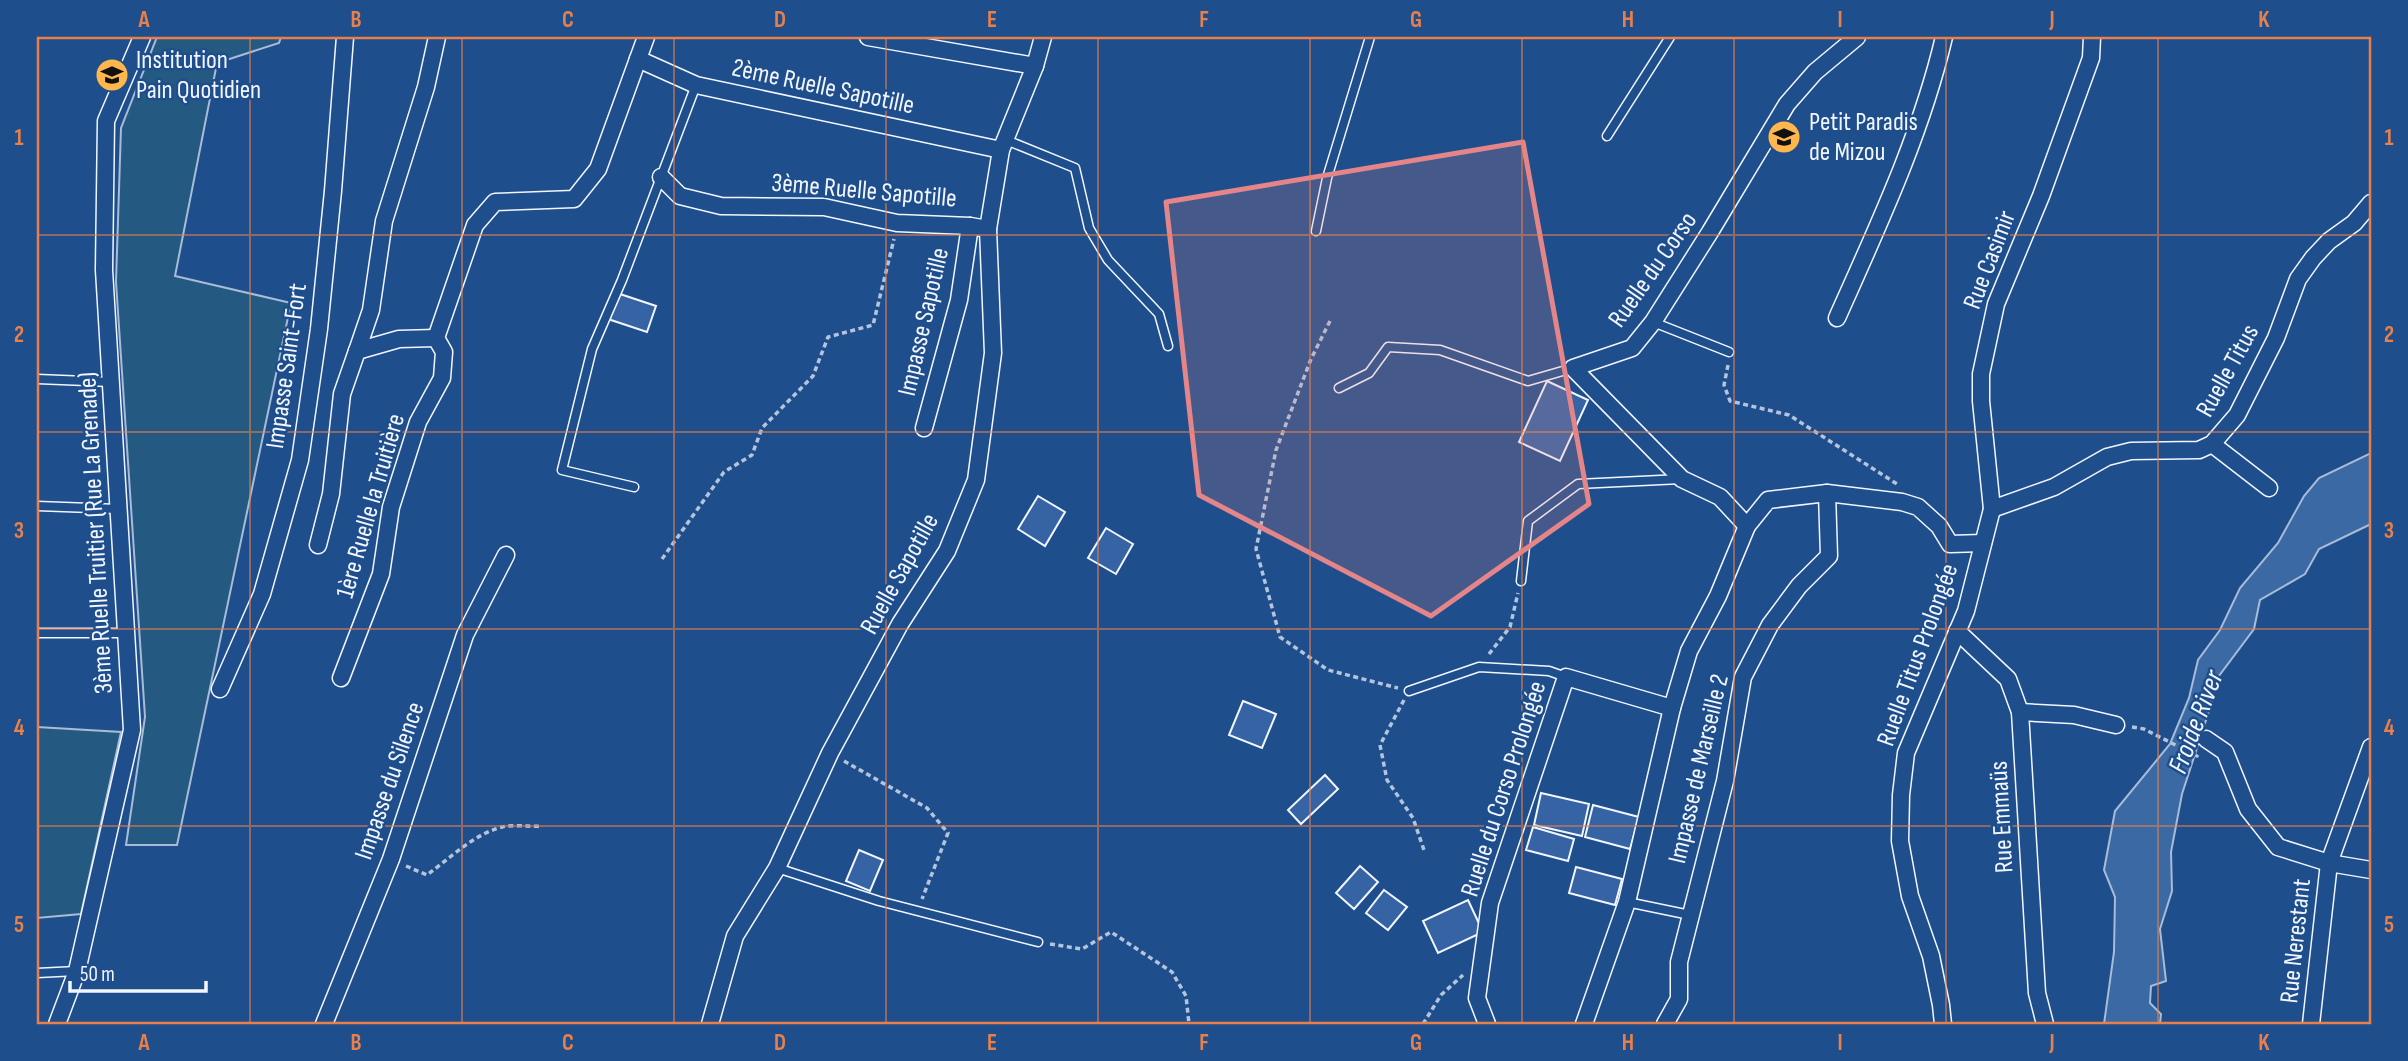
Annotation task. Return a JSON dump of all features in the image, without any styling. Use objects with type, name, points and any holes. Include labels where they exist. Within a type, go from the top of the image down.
[{"type":"street","name":"3ème Ruelle Truitier (Rue La Grenade)","points":[[57,1024],[77,971],[132,730],[104,270],[106,121],[142,37]]},
{"type":"street","name":"Impasse Saint-Fort","points":[[220,689],[262,594],[300,460],[319,329],[345,37]]},
{"type":"street","points":[[318,544],[331,495],[342,394],[371,310],[384,221],[426,87],[437,37]]},
{"type":"street","points":[[357,351],[399,339],[436,338],[475,225],[495,202],[574,199],[598,169],[646,37]]},
{"type":"street","points":[[868,37],[1035,66]]},
{"type":"street","name":"Ruelle Sapotille","points":[[710,1024],[735,936],[778,868],[830,753],[900,624],[947,551],[976,480],[993,353],[988,229],[1004,145],[1035,66],[1043,37]]},
{"type":"street","name":"Ruelle du Corso","points":[[1573,368],[1632,348],[1653,322],[1787,104],[1815,72],[1857,37]]},
{"type":"street","points":[[1837,318],[1899,177],[1935,74],[1944,37]]},
{"type":"street","name":"Rue Casimir","points":[[1992,509],[1981,374],[1996,304],[2041,196],[2091,58],[2092,37]]},
{"type":"street","name":"2ème Ruelle Sapotille","points":[[638,59],[696,85],[1004,145]]},
{"type":"street","name":"3ème Ruelle Sapotille","points":[[661,177],[680,196],[721,205],[824,207],[897,223],[988,229]]},
{"type":"street","name":"Ruelle Titus","points":[[1992,509],[2054,487],[2107,457],[2131,451],[2199,450],[2212,444],[2237,415],[2276,338],[2298,279],[2312,258],[2329,241],[2354,223],[2371,203]]},
{"type":"street","name":"Impasse Sapotille","points":[[924,428],[959,300],[970,226]]},
{"type":"street","name":"1ère Ruelle la Truitière","points":[[341,678],[382,574],[391,508],[418,422],[442,378],[444,352],[436,338]]},
{"type":"street","points":[[1573,368],[1682,480],[1720,497],[1748,526]]},
{"type":"street","points":[[2212,444],[2269,488]]},
{"type":"street","points":[[1584,1024],[1627,902],[1672,708],[1689,652],[1718,596],[1748,526],[1768,500],[1827,493],[1902,495],[1940,526],[1950,544],[1983,543]]},
{"type":"street","name":"Impasse de Marseille 2","points":[[1665,1024],[1678,999],[1678,962],[1725,781],[1743,677],[1770,625],[1799,586],[1829,556],[1827,493]]},
{"type":"street","name":"Ruelle Titus Prolongée","points":[[1943,1024],[1931,956],[1910,896],[1902,855],[1901,795],[1906,753],[1966,611],[1992,509]]},
{"type":"street","name":"Impasse du Silence","points":[[324,1024],[391,859],[465,635],[506,555]]},
{"type":"street","name":"Rue Emmaüs","points":[[1957,631],[2008,679],[2020,712],[2037,993],[2045,1024]]},
{"type":"street","name":"Ruelle du Corso Prolongée","points":[[1487,1024],[1477,998],[1490,903],[1566,677],[1672,708]]},
{"type":"street","points":[[2020,712],[2074,715],[2116,725]]},
{"type":"street","points":[[2206,739],[2225,752],[2248,809],[2278,847],[2329,863],[2371,870]]},
{"type":"street","name":"Rue Nerestant","points":[[2311,1024],[2329,863],[2371,747]]},
{"type":"lane","points":[[1316,232],[1327,178],[1370,37]]},
{"type":"lane","points":[[1607,136],[1670,37]]},
{"type":"lane","points":[[634,487],[562,470],[592,349],[622,280],[696,85]]},
{"type":"lane","points":[[1004,145],[1075,168],[1089,228],[1108,260],[1158,314],[1168,346]]},
{"type":"lane","points":[[1653,322],[1729,352]]},
{"type":"lane","name":"Ruelle du Corso","points":[[1339,388],[1369,373],[1388,347],[1440,351],[1528,381],[1573,368]]},
{"type":"lane","points":[[37,379],[111,382]]},
{"type":"lane","points":[[1521,581],[1528,521],[1578,484],[1682,480]]},
{"type":"lane","points":[[37,506],[118,509]]},
{"type":"lane","points":[[37,633],[126,633]]},
{"type":"lane","points":[[1409,691],[1479,667],[1549,671],[1566,677]]},
{"type":"lane","points":[[778,868],[879,901],[1038,942]]},
{"type":"lane","points":[[1627,902],[1690,915]]},
{"type":"lane","points":[[37,973],[77,971]]},
{"type":"path","points":[[662,559],[724,472],[752,455],[762,428],[813,376],[828,337],[873,325],[897,223]]},
{"type":"path","points":[[1331,321],[1311,359],[1276,450],[1256,549],[1280,637],[1328,670],[1409,691],[1380,745],[1387,779],[1413,818],[1425,853]]},
{"type":"path","points":[[1729,352],[1724,385],[1730,401],[1789,415],[1902,495]]},
{"type":"path","points":[[1479,667],[1510,627],[1521,581]]},
{"type":"path","points":[[2116,725],[2144,729],[2197,756]]},
{"type":"path","points":[[830,753],[927,808],[948,834],[917,911]]},
{"type":"path","points":[[391,859],[427,875],[484,833],[505,826],[541,826]]},
{"type":"path","points":[[1038,942],[1082,949],[1111,932],[1172,972],[1186,996],[1189,1024]]},
{"type":"path","points":[[1423,1024],[1441,995],[1481,958]]},
{"type":"highlighted area","points":[[1523,142],[1589,504],[1431,616],[1199,495],[1166,202]]},
{"type":"shaded area","points":[[157,37],[281,37],[279,43],[217,63],[175,276],[291,303],[177,845],[126,845],[145,717],[116,282],[121,128]]},
{"type":"shaded area","points":[[37,727],[121,732],[81,914],[37,918]]},
{"type":"water","name":"Froide River","points":[[2371,453],[2371,524],[2319,549],[2305,574],[2260,600],[2254,629],[2216,680],[2210,708],[2182,794],[2171,852],[2172,891],[2160,929],[2166,981],[2151,986],[2150,1003],[2161,1014],[2160,1024],[2104,1024],[2114,952],[2115,897],[2104,870],[2115,811],[2170,744],[2189,698],[2198,660],[2220,630],[2240,588],[2278,543],[2304,496],[2319,478]]},
{"type":"building","points":[[617,293],[656,306],[647,332],[608,319]]},
{"type":"building","points":[[1547,381],[1588,400],[1560,461],[1519,442]]},
{"type":"building","points":[[1038,496],[1065,512],[1045,546],[1018,529]]},
{"type":"building","points":[[1106,528],[1133,544],[1116,574],[1088,558]]},
{"type":"building","points":[[1243,701],[1276,714],[1262,748],[1229,735]]},
{"type":"building","points":[[1325,775],[1338,789],[1301,824],[1288,810]]},
{"type":"building","points":[[1541,793],[1589,804],[1582,836],[1534,825]]},
{"type":"building","points":[[1593,805],[1639,817],[1630,849],[1585,837]]},
{"type":"building","points":[[1533,827],[1574,839],[1568,861],[1526,850]]},
{"type":"building","points":[[859,850],[883,860],[870,891],[846,881]]},
{"type":"building","points":[[1360,866],[1378,882],[1354,909],[1336,893]]},
{"type":"building","points":[[1576,867],[1622,879],[1615,905],[1569,893]]},
{"type":"building","points":[[1384,890],[1407,907],[1388,930],[1366,913]]},
{"type":"building","points":[[1468,900],[1483,932],[1438,953],[1423,921]]},
{"type":"place","name":"Institution Pain Quotidien","points":[[112,75]]},
{"type":"place","name":"Petit Paradis de Mizou","points":[[1784,137]]}]
